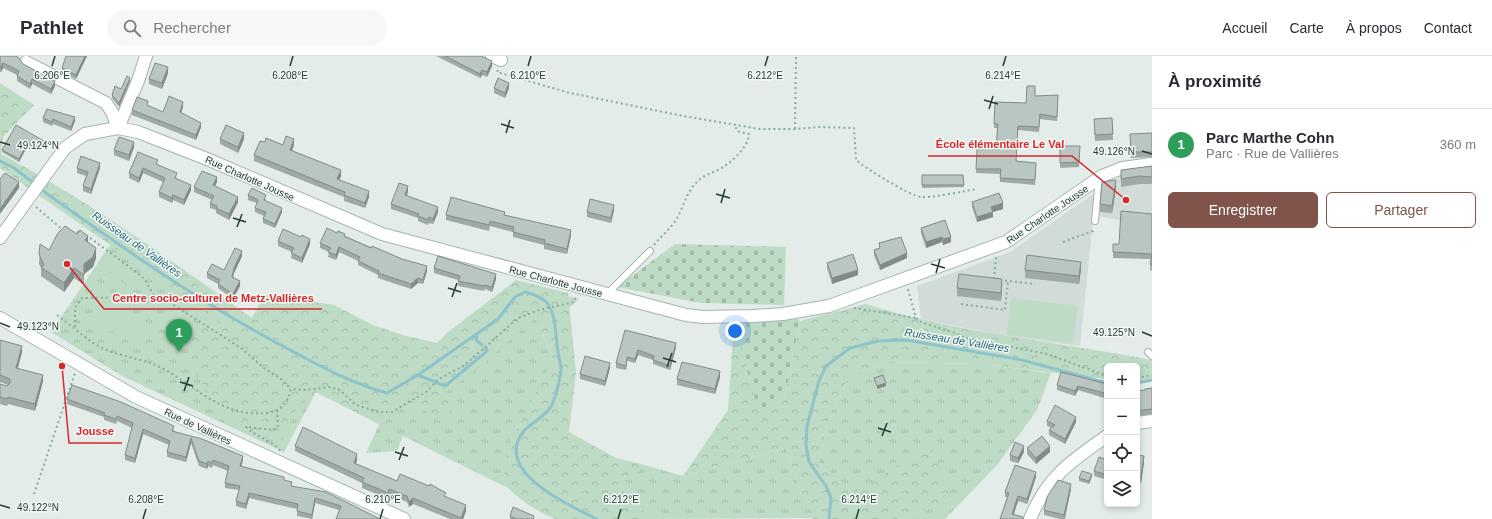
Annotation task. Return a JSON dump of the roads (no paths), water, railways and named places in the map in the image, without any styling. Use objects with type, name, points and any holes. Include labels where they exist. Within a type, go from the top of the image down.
[{"type":"street","points":[[118,128],[138,81],[146,56]]},
{"type":"street","points":[[26,62],[106,103],[112,112],[118,128]]},
{"type":"street","name":"Rue Charlotte Jousse","points":[[0,238],[65,148],[74,140],[96,131],[118,128],[138,132],[207,159],[382,234],[686,316],[703,317],[783,314],[836,304],[1006,242],[1099,178],[1122,168],[1152,164]]},
{"type":"street","name":"Rue de Vallières","points":[[0,318],[136,397],[278,463],[404,519]]},
{"type":"street","points":[[1140,423],[1152,421]]},
{"type":"street","points":[[1030,519],[1041,494],[1052,479],[1104,438]]},
{"type":"lane","points":[[1094,220],[1099,178]]},
{"type":"lane","points":[[606,294],[650,251]]},
{"type":"waterway","name":"Ruisseau de Vallières","points":[[0,161],[14,168],[35,184]]},
{"type":"waterway","name":"Ruisseau de Vallières","points":[[39,188],[162,274],[226,314],[326,369],[362,385],[387,393],[418,375],[498,319],[515,297],[525,292],[540,297],[547,303],[553,314],[561,370],[559,384],[552,405],[542,416],[523,432],[516,447],[518,461],[526,474],[539,486],[570,506],[597,519]]},
{"type":"waterway","name":"Ruisseau de Vallières","points":[[477,334],[476,340],[482,345]]},
{"type":"waterway","name":"Ruisseau de Vallières","points":[[829,519],[831,498],[826,486],[809,462],[806,445],[807,426],[819,381],[826,366],[850,348],[878,341],[906,340],[1022,360],[1104,382]]},
{"type":"waterway","name":"Ruisseau de Vallières","points":[[418,375],[445,386],[487,351],[485,349]]},
{"type":"waterway","name":"Ruisseau de Vallières","points":[[1140,382],[1152,380]]},
{"type":"place","name":"École élémentaire Le Val","points":[[1126,200]]},
{"type":"place","name":"Centre socio-culturel de Metz-Vallières","points":[[67,264]]},
{"type":"place","name":"Parc Marthe Cohn","points":[[179,352]]},
{"type":"place","name":"Jousse","points":[[62,366]]}]
